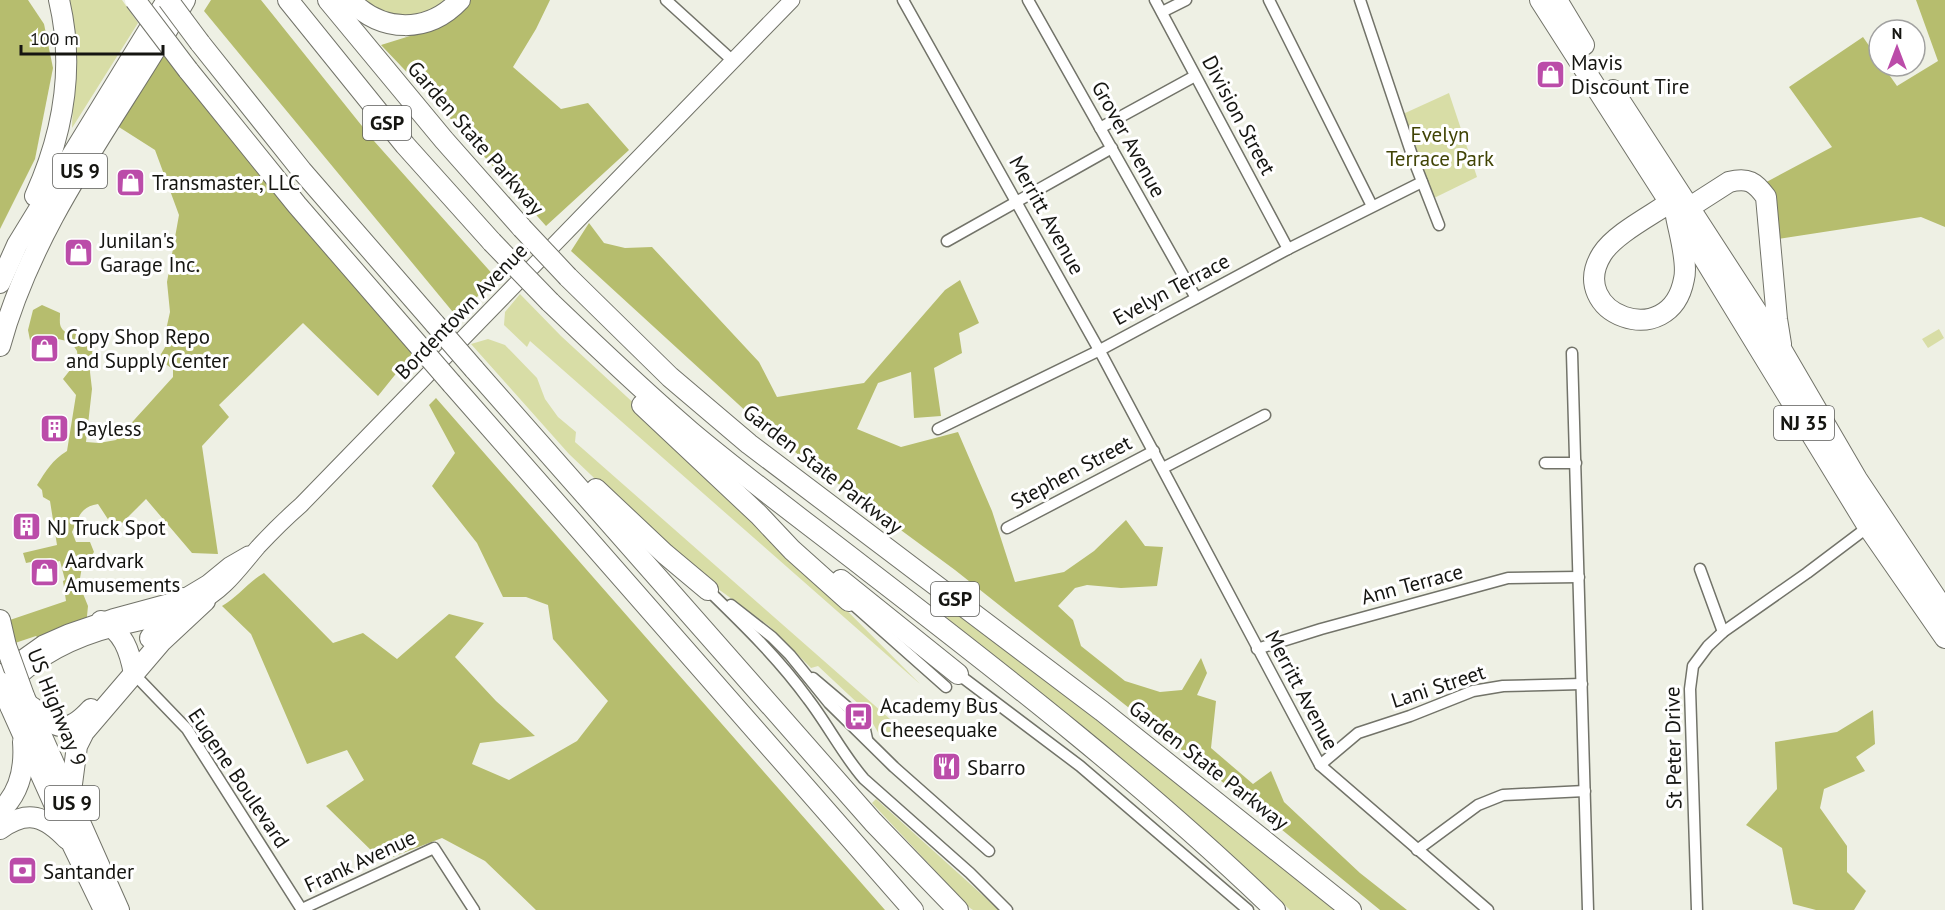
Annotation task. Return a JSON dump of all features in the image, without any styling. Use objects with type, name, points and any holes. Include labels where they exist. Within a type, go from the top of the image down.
[{"type":"highway","points":[[17,245],[53,151],[62,116],[67,63],[59,0]]},
{"type":"highway","points":[[135,0],[297,205],[913,910]]},
{"type":"highway","name":"GSP","points":[[288,0],[405,145],[492,242],[613,363],[752,481],[919,610],[1080,739],[1187,829],[1275,910]]},
{"type":"highway","name":"Garden State Parkway","points":[[328,0],[444,140],[522,228],[568,277],[662,369],[749,444],[1102,711],[1351,910]]},
{"type":"highway","points":[[350,0],[375,19],[402,25],[420,24],[437,18],[459,0]]},
{"type":"highway","name":"NJ 35","points":[[1540,0],[1679,205],[1783,352],[1857,479],[1945,611]]},
{"type":"highway","name":"NJ 35","points":[[1557,0],[1868,527],[1945,638]]},
{"type":"highway","points":[[178,1],[200,43],[302,171],[866,813],[958,910]]},
{"type":"highway","name":"US 9","points":[[0,283],[17,245],[178,1]]},
{"type":"highway","name":"US 9","points":[[0,346],[17,292],[44,233],[178,1]]},
{"type":"highway","points":[[1679,205],[1685,277],[1681,292],[1673,305],[1654,318],[1626,319],[1611,311],[1599,295],[1594,276],[1596,266],[1602,253],[1611,242],[1679,205],[1729,182],[1739,180],[1755,184],[1766,197],[1777,319],[1783,352]]},
{"type":"highway","points":[[550,302],[596,361],[759,515],[952,681]]},
{"type":"highway","points":[[518,419],[567,460],[664,554],[708,590]]},
{"type":"highway","points":[[759,515],[792,550],[849,601]]},
{"type":"highway","points":[[70,799],[77,746],[84,732],[182,598]]},
{"type":"highway","points":[[15,701],[54,725],[73,726],[205,601]]},
{"type":"highway","name":"US Highway 9","points":[[0,620],[22,730],[73,846],[105,910]]},
{"type":"highway","points":[[105,628],[121,667],[129,671]]},
{"type":"highway","name":"US Highway 9","points":[[0,682],[15,701],[70,799],[119,910]]},
{"type":"highway","points":[[0,811],[21,780],[25,760],[22,730]]},
{"type":"highway","points":[[0,829],[24,817],[41,818],[56,827],[73,846]]},
{"type":"street","points":[[666,0],[733,61]]},
{"type":"street","name":"Bordentown Avenue","points":[[0,675],[43,643],[168,616],[205,601],[234,577],[258,547],[792,0]]},
{"type":"street","name":"Merritt Avenue","points":[[903,0],[1100,350],[1320,765],[1488,910]]},
{"type":"street","name":"Grover Avenue","points":[[1028,0],[1196,298]]},
{"type":"street","name":"Division Street","points":[[1155,0],[1288,249]]},
{"type":"street","points":[[1162,12],[1186,0]]},
{"type":"street","points":[[1269,0],[1372,206]]},
{"type":"street","points":[[1360,0],[1439,225]]},
{"type":"street","points":[[1101,128],[1195,76]]},
{"type":"street","points":[[947,241],[1112,148]]},
{"type":"street","name":"Evelyn Terrace","points":[[938,429],[1100,350],[1288,249],[1422,182]]},
{"type":"street","points":[[1572,353],[1588,910]]},
{"type":"street","points":[[1163,468],[1265,415]]},
{"type":"street","name":"Stephen Street","points":[[1007,528],[1154,451]]},
{"type":"street","points":[[1545,463],[1576,463]]},
{"type":"street","name":"St Peter Drive","points":[[1696,910],[1690,689],[1693,666],[1708,646],[1723,632],[1868,527]]},
{"type":"street","name":"Bordentown Avenue","points":[[15,701],[12,684],[50,655],[68,644],[105,628],[182,598],[207,584],[229,565],[258,547]]},
{"type":"street","points":[[1700,569],[1723,632]]},
{"type":"street","name":"Ann Terrace","points":[[1257,649],[1321,629],[1508,578],[1579,577]]},
{"type":"street","points":[[708,590],[763,628],[801,669],[859,717],[864,725],[867,739],[894,767],[990,851]]},
{"type":"street","points":[[708,590],[781,664],[864,779],[970,873],[1007,910]]},
{"type":"street","points":[[849,601],[952,681],[1080,766],[1248,910]]},
{"type":"street","name":"Eugene Boulevard","points":[[129,671],[187,729],[302,910]]},
{"type":"street","name":"Lani Street","points":[[1320,765],[1358,733],[1410,716],[1473,691],[1503,686],[1582,684]]},
{"type":"street","points":[[1417,850],[1478,805],[1503,795],[1585,791]]},
{"type":"street","name":"Frank Avenue","points":[[302,910],[434,848],[474,910]]},
{"type":"green space","points":[[0,0],[28,0],[44,24],[53,68],[35,159],[0,229]]},
{"type":"green space","points":[[70,0],[122,0],[138,23],[72,128],[75,49]]},
{"type":"green space","points":[[211,0],[261,0],[374,141],[496,278],[457,317],[204,11]]},
{"type":"green space","points":[[361,0],[450,0],[425,13],[406,18],[386,13]]},
{"type":"green space","points":[[467,0],[550,0],[513,67],[561,109],[588,103],[629,150],[546,226],[440,107],[381,45],[442,26]]},
{"type":"green space","points":[[1916,0],[1945,0],[1945,227],[1921,217],[1772,240],[1759,186],[1832,147],[1789,87],[1863,37],[1867,43],[1867,78],[1891,78],[1897,86],[1910,78],[1927,78],[1927,68],[1938,61],[1927,30],[1927,18],[1922,18]]},
{"type":"green space","points":[[164,36],[420,347],[378,396],[303,323],[219,405],[229,417],[202,446],[218,554],[192,553],[146,499],[115,530],[98,504],[92,505],[81,514],[72,532],[76,542],[90,542],[94,552],[89,559],[83,561],[79,584],[88,606],[86,626],[43,643],[36,636],[6,646],[1,623],[66,601],[63,581],[65,580],[60,561],[52,563],[51,558],[26,563],[23,553],[57,545],[50,501],[43,497],[42,490],[37,485],[53,462],[67,451],[76,395],[63,379],[78,360],[77,351],[71,342],[58,339],[38,346],[30,340],[28,330],[33,310],[42,305],[60,313],[60,325],[69,335],[73,333],[101,334],[92,352],[90,372],[92,389],[86,442],[99,443],[116,440],[173,377],[173,369],[158,359],[167,344],[166,330],[170,312],[167,282],[179,215],[155,150],[111,122]]},
{"type":"green space","name":"Evelyn Terrace Park","points":[[1449,93],[1477,177],[1432,199],[1403,114]]},
{"type":"green space","points":[[589,223],[604,243],[625,248],[652,247],[759,362],[777,397],[864,383],[945,290],[960,280],[979,323],[959,333],[962,353],[934,368],[941,416],[914,418],[911,372],[878,383],[857,429],[901,447],[958,432],[992,511],[1015,582],[1064,572],[1094,551],[1126,520],[1145,546],[1163,547],[1157,586],[1121,588],[1087,585],[1075,588],[1058,606],[1073,620],[1081,646],[1125,681],[1160,692],[1182,690],[1201,658],[1207,673],[1197,695],[1216,701],[1211,748],[1253,784],[1271,771],[1284,802],[1360,873],[1407,910],[1380,910],[955,570],[772,435],[571,251]]},
{"type":"green space","points":[[520,294],[561,336],[718,481],[920,684],[530,341],[527,347],[504,325],[505,312]]},
{"type":"green space","points":[[1939,329],[1944,338],[1928,348],[1922,339]]},
{"type":"green space","points":[[488,339],[505,345],[537,378],[545,399],[558,417],[576,432],[575,442],[898,726],[889,740],[879,734],[865,710],[818,666],[811,668],[769,626],[714,586],[654,535],[569,454],[471,344]]},
{"type":"green space","points":[[436,398],[885,910],[536,910],[485,861],[442,838],[382,861],[326,806],[364,780],[347,750],[307,764],[251,634],[222,606],[264,573],[333,643],[363,633],[397,659],[449,614],[484,623],[455,657],[496,701],[535,736],[480,743],[472,764],[509,780],[577,741],[608,701],[553,639],[548,605],[526,597],[503,597],[477,543],[432,486],[455,453],[429,405]]},
{"type":"green space","points":[[948,608],[1147,756],[1335,910],[1290,910],[1165,797],[947,621]]},
{"type":"green space","points":[[1873,710],[1875,744],[1856,757],[1865,771],[1824,789],[1820,808],[1847,846],[1847,872],[1866,891],[1854,910],[1816,910],[1793,904],[1782,848],[1746,825],[1777,789],[1775,742],[1837,732]]},
{"type":"green space","points":[[876,799],[999,910],[970,908],[872,803]]},
{"type":"place","name":"Mavis Discount Tire","points":[[1550,74]]},
{"type":"place","name":"Transmaster, LLC","points":[[131,182]]},
{"type":"place","name":"Junilan's Garage Inc.","points":[[79,252]]},
{"type":"place","name":"Copy Shop Repo and Supply Center","points":[[45,348]]},
{"type":"place","name":"Payless","points":[[55,428]]},
{"type":"place","name":"NJ Truck Spot","points":[[26,527]]},
{"type":"place","name":"Aardvark Amusements","points":[[44,572]]},
{"type":"place","name":"Academy Bus Cheesequake","points":[[859,717]]},
{"type":"place","name":"Sbarro","points":[[946,767]]},
{"type":"place","name":"Santander","points":[[22,871]]}]
